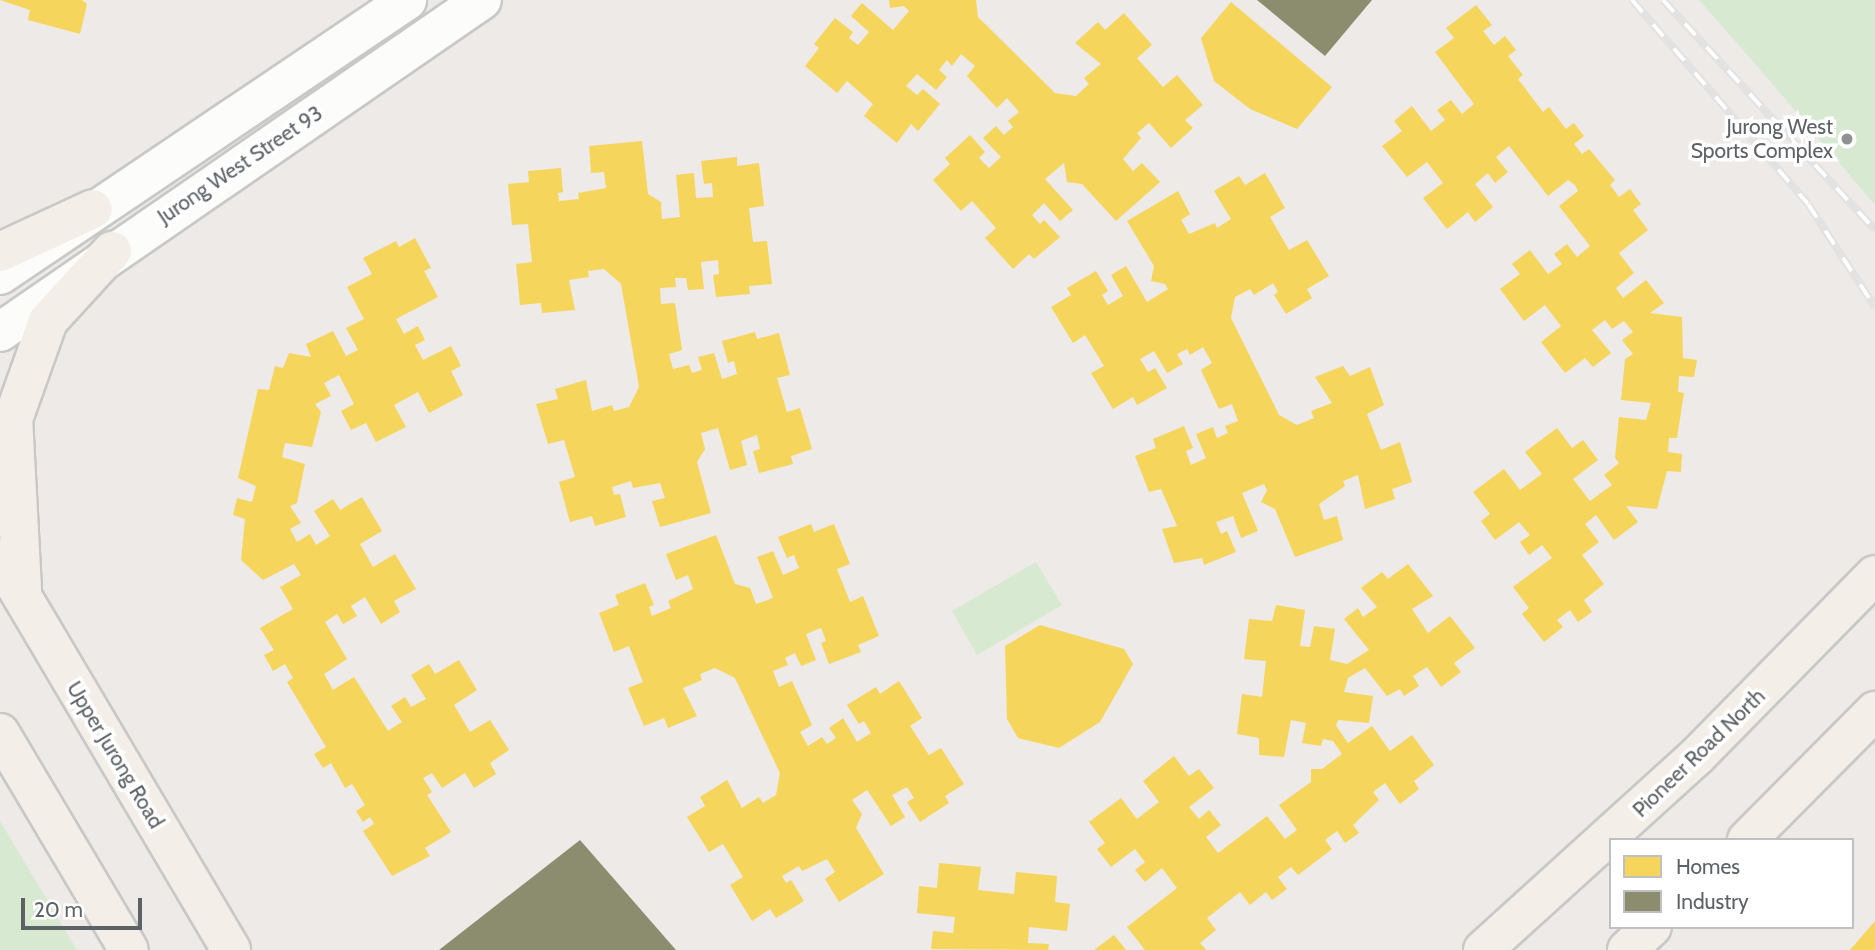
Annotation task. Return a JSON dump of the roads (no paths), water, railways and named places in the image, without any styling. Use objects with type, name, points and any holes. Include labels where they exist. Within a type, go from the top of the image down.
[{"type":"main road","points":[[0,252],[93,209]]},
{"type":"main road","points":[[23,599],[15,515],[13,419],[48,321],[112,251]]},
{"type":"main road","name":"Upper Jurong Road","points":[[0,559],[232,950]]},
{"type":"main road","name":"Pioneer Road North","points":[[1483,950],[1717,736],[1875,575]]},
{"type":"main road","points":[[1749,838],[1875,711]]},
{"type":"main road","points":[[0,733],[129,950]]},
{"type":"main road","points":[[1627,950],[1650,929]]},
{"type":"street","points":[[0,275],[93,209],[407,0]]},
{"type":"street","name":"Jurong West Street 93","points":[[0,332],[112,251],[482,0]]},
{"type":"railway","points":[[1632,0],[1808,204],[1875,307]]},
{"type":"railway","points":[[1663,0],[1875,230]]},
{"type":"place","name":"Jurong West Sports Complex","points":[[1847,139]]}]
